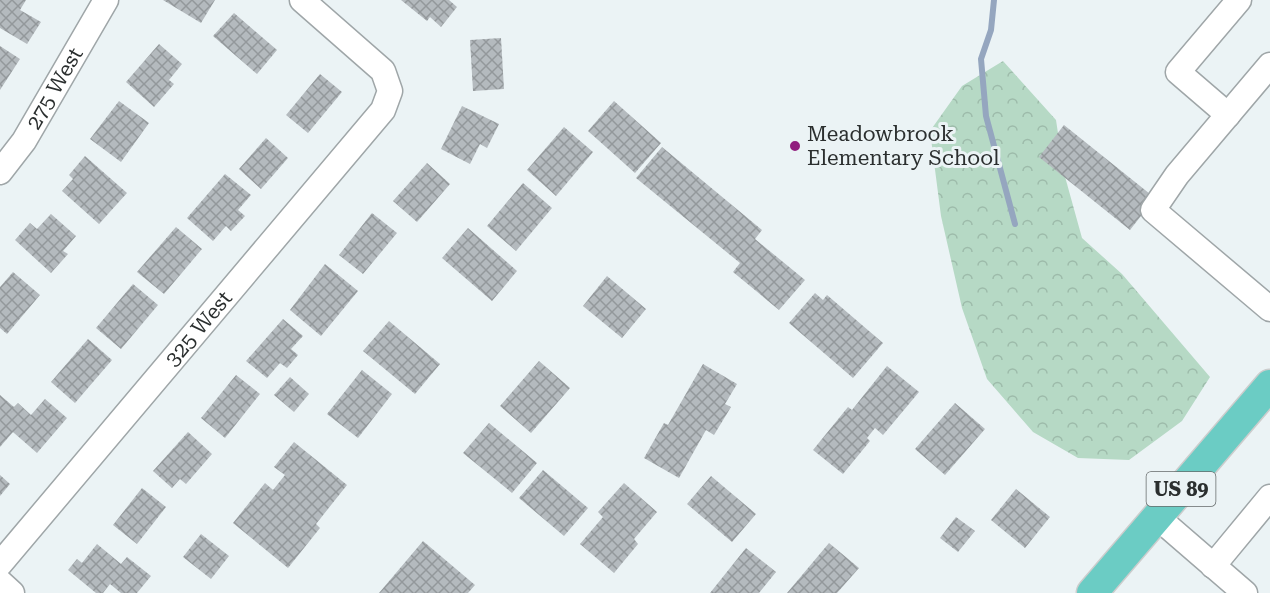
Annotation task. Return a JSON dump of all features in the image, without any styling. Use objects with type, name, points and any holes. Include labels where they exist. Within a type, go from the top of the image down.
[{"type":"main road","name":"US 89","points":[[1092,593],[1270,385]]},
{"type":"street","name":"275 West","points":[[0,172],[24,141],[106,0]]},
{"type":"street","name":"325 West","points":[[0,564],[377,118],[388,101],[390,91],[388,80],[376,62],[302,0]]},
{"type":"street","points":[[1228,115],[1178,72],[1239,0]]},
{"type":"street","points":[[1270,65],[1262,92],[1228,115],[1177,175],[1153,210],[1270,309]]},
{"type":"street","points":[[1213,566],[1270,497]]},
{"type":"street","points":[[1157,517],[1245,593]]},
{"type":"street","points":[[0,582],[12,593]]},
{"type":"green space","points":[[1003,61],[1056,120],[1064,173],[1082,238],[1122,274],[1210,377],[1182,421],[1129,460],[1078,458],[1033,432],[987,379],[962,308],[941,216],[930,131],[962,86]]},
{"type":"building","points":[[0,0],[26,0],[20,10],[41,22],[27,44],[0,28]]},
{"type":"building","points":[[163,0],[215,0],[201,23]]},
{"type":"building","points":[[401,0],[449,0],[457,7],[441,27],[430,17],[427,21]]},
{"type":"building","points":[[234,13],[277,50],[257,74],[213,36]]},
{"type":"building","points":[[501,38],[504,89],[473,91],[470,40]]},
{"type":"building","points":[[159,44],[182,64],[169,80],[174,84],[154,107],[126,82]]},
{"type":"building","points":[[0,46],[20,59],[0,90]]},
{"type":"building","points":[[320,74],[342,92],[308,133],[286,115]]},
{"type":"building","points":[[119,101],[149,123],[121,162],[90,139]]},
{"type":"building","points":[[614,101],[661,143],[635,173],[588,131]]},
{"type":"building","points":[[462,106],[499,124],[487,148],[480,144],[470,164],[441,149]]},
{"type":"building","points":[[1064,125],[1155,198],[1130,230],[1039,157]]},
{"type":"building","points":[[564,127],[593,152],[556,196],[527,170]]},
{"type":"building","points":[[266,138],[288,158],[261,189],[239,169]]},
{"type":"building","points":[[662,147],[762,230],[755,239],[805,280],[779,310],[733,272],[740,263],[636,178]]},
{"type":"building","points":[[85,156],[127,193],[99,224],[62,191],[73,179],[69,175]]},
{"type":"building","points":[[427,163],[450,184],[417,222],[393,201]]},
{"type":"building","points":[[225,174],[251,195],[238,210],[245,216],[231,231],[226,226],[213,241],[187,218]]},
{"type":"building","points":[[523,183],[552,208],[516,251],[487,226]]},
{"type":"building","points":[[372,213],[397,233],[363,274],[339,255]]},
{"type":"building","points":[[51,214],[76,236],[63,251],[68,254],[51,273],[15,240],[30,223],[37,229]]},
{"type":"building","points":[[176,227],[202,249],[164,294],[137,272]]},
{"type":"building","points":[[468,228],[517,271],[492,301],[442,258]]},
{"type":"building","points":[[325,264],[358,291],[321,336],[290,310]]},
{"type":"building","points":[[13,272],[40,295],[7,334],[0,328],[0,287]]},
{"type":"building","points":[[607,276],[646,309],[622,338],[583,306]]},
{"type":"building","points":[[133,284],[158,305],[121,349],[96,328]]},
{"type":"building","points":[[815,293],[823,300],[827,295],[883,343],[853,378],[789,323]]},
{"type":"building","points":[[283,319],[303,336],[291,349],[298,355],[287,368],[280,363],[267,378],[246,361]]},
{"type":"building","points":[[389,321],[440,364],[415,394],[363,351]]},
{"type":"building","points":[[88,339],[112,360],[75,403],[51,382]]},
{"type":"building","points":[[539,361],[570,388],[531,433],[500,406]]},
{"type":"building","points":[[703,364],[737,384],[725,404],[731,407],[714,435],[706,430],[679,478],[644,458],[664,423],[668,425]]},
{"type":"building","points":[[887,366],[919,392],[883,435],[875,428],[867,438],[870,441],[843,474],[813,450],[848,407],[852,410]]},
{"type":"building","points":[[362,370],[392,394],[358,438],[327,414]]},
{"type":"building","points":[[236,375],[260,394],[225,438],[201,418]]},
{"type":"building","points":[[290,377],[309,394],[294,412],[274,395]]},
{"type":"building","points":[[0,395],[14,407],[18,403],[31,415],[45,399],[67,418],[37,453],[13,432],[0,447]]},
{"type":"building","points":[[955,403],[985,429],[945,475],[915,449]]},
{"type":"building","points":[[489,423],[537,463],[512,493],[463,453]]},
{"type":"building","points":[[188,432],[212,454],[186,484],[180,479],[172,488],[153,471]]},
{"type":"building","points":[[294,442],[347,485],[316,524],[320,528],[288,568],[233,523],[265,483],[273,490],[285,475],[274,467]]},
{"type":"building","points":[[543,470],[588,508],[564,536],[519,498]]},
{"type":"building","points":[[0,475],[10,484],[0,496]]},
{"type":"building","points":[[711,476],[756,514],[732,542],[687,504]]},
{"type":"building","points":[[624,483],[657,512],[634,539],[638,544],[614,573],[580,544],[603,517],[598,512]]},
{"type":"building","points":[[142,488],[166,507],[137,544],[113,525]]},
{"type":"building","points":[[1016,489],[1050,517],[1025,548],[991,520]]},
{"type":"building","points":[[956,517],[975,531],[958,552],[940,538]]},
{"type":"building","points":[[201,534],[229,556],[211,579],[183,557]]},
{"type":"building","points":[[423,541],[475,585],[468,593],[379,593]]},
{"type":"building","points":[[829,543],[859,568],[837,593],[787,593]]},
{"type":"building","points":[[97,544],[121,564],[127,557],[151,576],[137,593],[121,593],[110,584],[103,593],[96,593],[68,570],[77,559],[82,563]]},
{"type":"building","points":[[746,548],[776,572],[759,593],[710,593]]},
{"type":"waterway","points":[[994,0],[991,30],[981,59],[986,116],[1015,224]]},
{"type":"place","name":"Meadowbrook Elementary School","points":[[795,146]]}]
